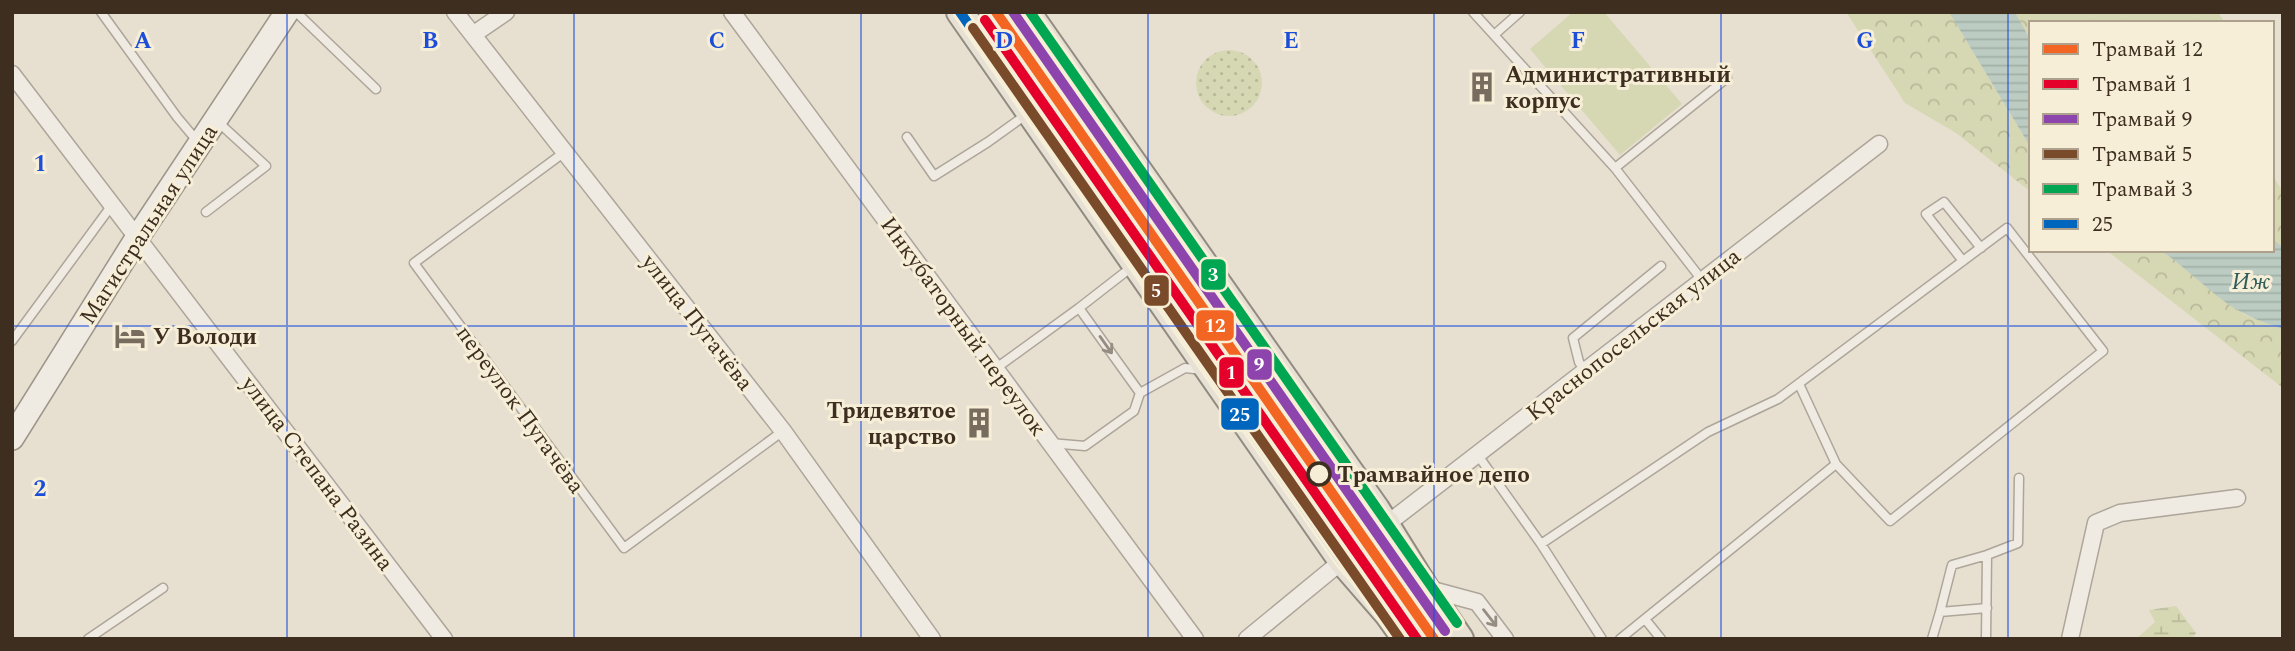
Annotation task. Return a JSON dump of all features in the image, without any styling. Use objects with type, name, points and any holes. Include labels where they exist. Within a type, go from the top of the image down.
[{"type":"main road","points":[[960,12],[1342,561],[1406,639]]},
{"type":"main road","points":[[1033,17],[1387,524],[1425,588],[1460,639]]},
{"type":"main road","points":[[1342,561],[1387,524]]},
{"type":"street","name":"Магистральная улица","points":[[12,438],[137,238],[287,12]]},
{"type":"street","name":"улица Пугачёва","points":[[455,12],[783,431],[932,639]]},
{"type":"street","points":[[474,34],[506,12]]},
{"type":"street","name":"Инкубаторный переулок","points":[[732,12],[1195,639]]},
{"type":"street","name":"улица Степана Разина","points":[[12,74],[444,639]]},
{"type":"street","name":"Краснопосельская улица","points":[[1387,524],[1879,144]]},
{"type":"street","points":[[2070,639],[2096,523],[2120,513],[2237,498]]},
{"type":"street","points":[[1247,639],[1342,561]]},
{"type":"street","points":[[1425,588],[1477,602],[1505,639]]},
{"type":"lane","points":[[101,12],[177,117],[200,144]]},
{"type":"lane","points":[[296,12],[376,89]]},
{"type":"lane","points":[[1474,12],[1615,168],[1702,280]]},
{"type":"lane","points":[[1494,35],[1520,12]]},
{"type":"lane","points":[[1615,168],[1727,78]]},
{"type":"lane","points":[[12,94],[30,96]]},
{"type":"lane","points":[[907,137],[934,176],[1029,112]]},
{"type":"lane","points":[[206,212],[266,166],[216,120]]},
{"type":"lane","name":"переулок Пугачёва","points":[[565,151],[414,263],[624,548],[783,431]]},
{"type":"lane","points":[[1963,261],[1926,215],[1944,202],[1981,248]]},
{"type":"lane","points":[[12,341],[113,204]]},
{"type":"lane","points":[[1541,544],[1708,432],[1777,399],[2007,228],[2103,351],[1890,521],[1836,464],[1798,384]]},
{"type":"lane","points":[[995,369],[1135,264]]},
{"type":"lane","points":[[1585,371],[1579,362],[1573,338],[1661,266]]},
{"type":"lane","points":[[1079,308],[1140,393]]},
{"type":"lane","points":[[1050,443],[1085,446],[1134,411],[1140,393],[1185,368],[1209,370]]},
{"type":"lane","points":[[1477,454],[1541,544],[1602,639]]},
{"type":"lane","points":[[1619,639],[1836,464]]},
{"type":"lane","points":[[1932,639],[1952,565],[2018,543],[2019,478]]},
{"type":"lane","points":[[1986,639],[1987,555]]},
{"type":"lane","points":[[88,639],[163,589]]},
{"type":"lane","points":[[1940,612],[1987,608]]},
{"type":"lane","points":[[1645,618],[1661,639]]},
{"type":"green space","points":[[1573,12],[1604,12],[1682,104],[1620,155],[1530,49]]},
{"type":"green space","points":[[1846,12],[1949,12],[2029,145],[2029,190],[1956,133],[1905,103]]},
{"type":"green space","points":[[2015,12],[2218,12],[2224,21],[2029,21],[2029,37]]},
{"type":"green space","points":[[1229,50],[1242,53],[1252,60],[1259,70],[1262,83],[1259,96],[1252,106],[1242,113],[1229,116],[1216,113],[1206,106],[1199,96],[1196,83],[1199,70],[1206,60],[1216,53]]},
{"type":"green space","points":[[2274,177],[2283,192],[2283,247],[2274,240]]},
{"type":"green space","points":[[2109,252],[2163,252],[2245,315],[2282,328],[2283,388]]},
{"type":"green space","points":[[2176,606],[2196,633],[2192,639],[2136,639],[2155,622],[2149,610]]},
{"type":"water","points":[[1949,12],[2015,12],[2029,37],[2029,145]]},
{"type":"water","name":"Иж","points":[[2274,240],[2283,247],[2283,329],[2236,309],[2163,252],[2274,252]]},
{"type":"tram line","name":"12","points":[[996,12],[1434,639]]},
{"type":"tram line","name":"9","points":[[1013,12],[1445,631]]},
{"type":"tram line","name":"3","points":[[1030,12],[1457,623]]},
{"type":"tram line","name":"1","points":[[985,20],[1417,639]]},
{"type":"tram line","name":"5","points":[[973,28],[1400,639]]},
{"type":"transit line","name":"25","points":[[960,12],[1342,561],[1406,639]]},
{"type":"transit line","name":"25","points":[[1304,407],[1387,524],[1442,613]]},
{"type":"place","name":"Административный корпус","points":[[1482,87]]},
{"type":"place","name":"У Володи","points":[[130,336]]},
{"type":"place","name":"Тридевятое царство","points":[[979,423]]},
{"type":"place","name":"Трамвайное депо","points":[[1319,474]]}]
